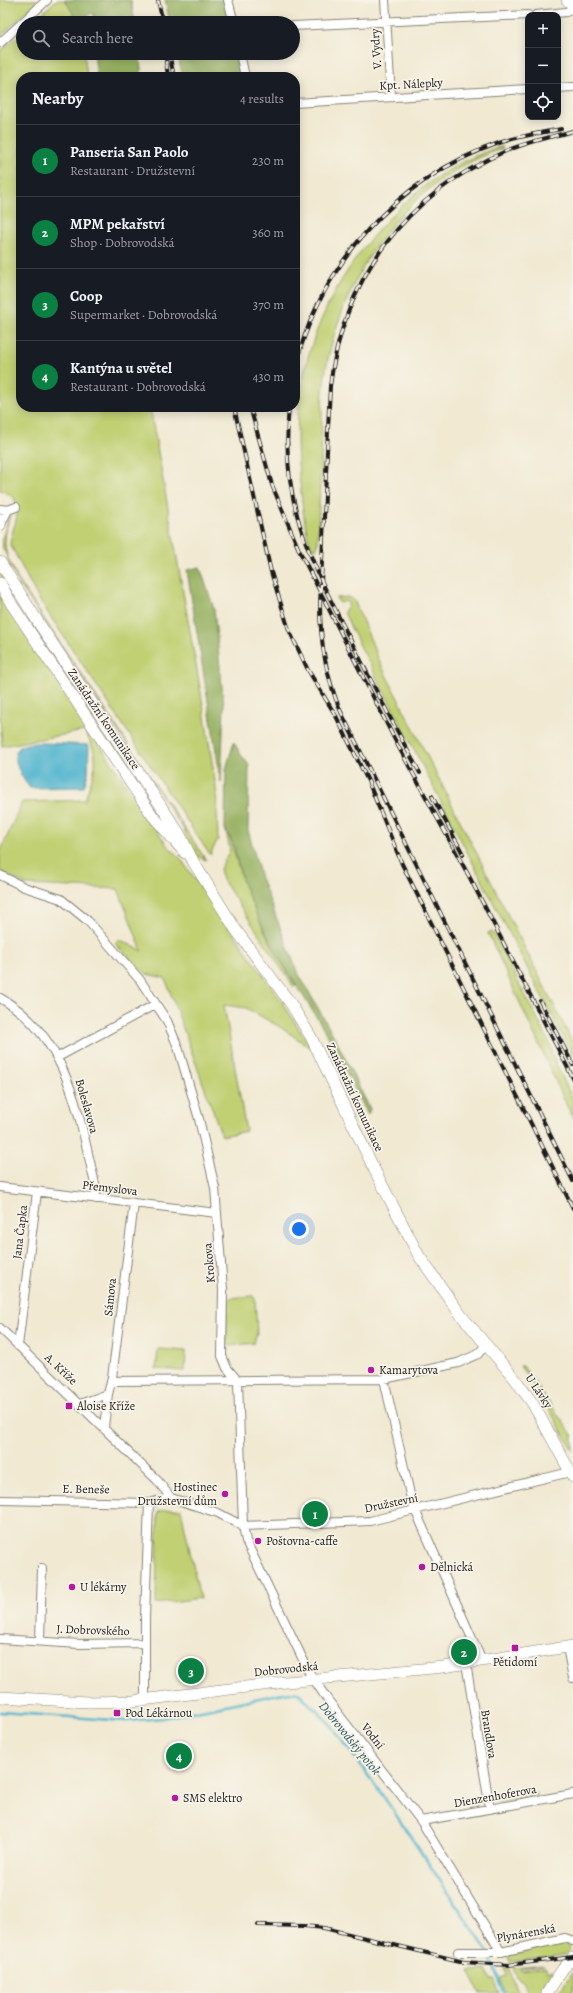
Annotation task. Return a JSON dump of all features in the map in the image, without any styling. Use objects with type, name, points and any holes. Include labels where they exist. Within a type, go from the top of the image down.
[{"type":"main road","points":[[567,0],[573,5]]},
{"type":"main road","points":[[0,519],[0,526]]},
{"type":"main road","name":"Zanádražní komunikace","points":[[0,552],[5,580]]},
{"type":"main road","name":"Zanádražní komunikace","points":[[0,562],[5,580],[179,833],[194,863],[236,930],[291,1004],[312,1037],[374,1169],[416,1250],[433,1276],[485,1346]]},
{"type":"main road","name":"U Lávky","points":[[485,1346],[515,1379],[533,1404],[572,1475]]},
{"type":"main road","name":"Dobrovodská","points":[[0,1697],[88,1702],[144,1700],[314,1679],[466,1664],[570,1646]]},
{"type":"main road","points":[[547,1993],[562,1970],[573,1957]]},
{"type":"street","points":[[30,16],[47,0]]},
{"type":"street","points":[[228,0],[232,16]]},
{"type":"street","name":"V. Vydry","points":[[385,0],[391,97]]},
{"type":"street","points":[[561,12],[573,9]]},
{"type":"street","points":[[300,26],[525,15]]},
{"type":"street","points":[[0,43],[16,28]]},
{"type":"street","points":[[241,60],[244,72]]},
{"type":"street","points":[[561,88],[573,87]]},
{"type":"street","name":"Kpt. Nálepky","points":[[300,103],[525,90]]},
{"type":"street","points":[[0,526],[8,509]]},
{"type":"street","name":"Krokova","points":[[0,875],[24,887],[61,899],[88,921],[140,980],[163,1013],[175,1038],[200,1119],[215,1188],[223,1289],[222,1356],[227,1368],[238,1381]]},
{"type":"street","name":"Boleslavova","points":[[0,998],[10,1003],[38,1029],[58,1057],[74,1096],[96,1188],[96,1199]]},
{"type":"street","points":[[58,1057],[156,1004]]},
{"type":"street","name":"Přemyslova","points":[[0,1188],[217,1213]]},
{"type":"street","name":"Jana Čapka","points":[[18,1346],[37,1192]]},
{"type":"street","name":"Sámova","points":[[104,1427],[108,1394],[112,1381],[134,1203]]},
{"type":"street","name":"A. Kříže","points":[[0,1328],[158,1480],[171,1498]]},
{"type":"street","points":[[112,1381],[384,1379],[458,1363],[471,1358],[485,1346]]},
{"type":"street","points":[[384,1379],[411,1497],[482,1661]]},
{"type":"street","points":[[238,1381],[243,1526]]},
{"type":"street","points":[[80,1404],[108,1394]]},
{"type":"street","name":"Družstevní","points":[[171,1498],[218,1513],[243,1526],[370,1521],[572,1475]]},
{"type":"street","name":"E. Beneše","points":[[0,1500],[149,1504],[171,1498]]},
{"type":"street","points":[[144,1700],[149,1504]]},
{"type":"street","name":"Vodní","points":[[243,1526],[250,1548],[309,1672],[327,1699],[421,1821],[497,1952]]},
{"type":"street","name":"J. Dobrovského","points":[[40,1640],[42,1568]]},
{"type":"street","name":"J. Dobrovského","points":[[0,1639],[40,1640],[79,1644],[145,1643]]},
{"type":"street","points":[[570,1646],[573,1678]]},
{"type":"street","name":"Brandlova","points":[[466,1664],[490,1809]]},
{"type":"street","name":"Dienzenhoferova","points":[[421,1821],[573,1794]]},
{"type":"street","name":"Plynárenská","points":[[458,1952],[497,1952],[565,1938],[573,1941]]},
{"type":"green space","points":[[0,0],[38,0],[22,16],[16,16],[16,21],[0,37]]},
{"type":"green space","points":[[56,0],[65,0],[75,16],[39,16]]},
{"type":"green space","points":[[65,0],[131,0],[134,16],[94,16],[92,12],[88,16],[75,16]]},
{"type":"green space","points":[[165,0],[225,0],[228,16],[168,16]]},
{"type":"green space","points":[[16,38],[16,60],[85,60],[86,72],[16,72],[16,412],[151,412],[204,710],[216,788],[218,839],[210,855],[38,598],[10,544],[16,521],[17,506],[15,500],[9,494],[0,490],[0,51]]},
{"type":"green space","points":[[95,60],[140,60],[141,72],[96,72]]},
{"type":"green space","points":[[179,60],[237,60],[240,72],[182,72]]},
{"type":"green space","points":[[502,146],[503,148],[461,167],[436,184],[414,203],[393,224],[376,247],[361,271],[348,298],[337,325],[329,354],[324,381],[318,542],[316,549],[312,548],[305,525],[302,499],[297,448],[298,415],[298,412],[300,412],[302,382],[310,350],[321,320],[336,290],[354,262],[388,219],[417,192],[432,181],[448,170],[483,153]]},
{"type":"green space","points":[[10,515],[5,534],[6,552],[8,558],[3,548],[2,540]]},
{"type":"green space","points":[[8,558],[18,580],[206,860],[201,859],[194,852],[183,828],[21,586],[16,577]]},
{"type":"green space","points":[[0,567],[177,836],[168,830],[10,593],[0,575]]},
{"type":"green space","points":[[200,567],[214,609],[224,706],[221,782],[187,570]]},
{"type":"green space","points":[[0,595],[166,844],[180,858],[283,1003],[311,1048],[280,1027],[246,1008],[224,1005],[246,1131],[222,1136],[165,978],[146,974],[115,944],[119,939],[142,951],[118,889],[26,885],[0,871],[0,853],[22,802],[85,800],[94,772],[95,757],[90,741],[84,731],[2,746],[0,716]]},
{"type":"green space","points":[[348,597],[354,600],[381,665],[573,1043],[573,1056],[351,628],[344,612],[349,604],[345,601],[340,603],[336,598]]},
{"type":"green space","points":[[234,742],[241,755],[249,765],[248,830],[261,878],[297,971],[336,1040],[370,1109],[368,1115],[326,1032],[279,958],[259,920],[242,880],[233,843],[225,828],[226,769]]},
{"type":"green space","points":[[225,828],[231,841],[248,895],[273,948],[296,986],[294,987],[223,880],[220,869],[230,850]]},
{"type":"green space","points":[[492,931],[552,1047],[552,1055],[573,1100],[573,1119],[488,933]]},
{"type":"green space","points":[[253,1296],[255,1299],[257,1333],[254,1343],[230,1346],[226,1343],[227,1301],[230,1298]]},
{"type":"green space","points":[[158,1349],[186,1351],[185,1371],[156,1369]]},
{"type":"green space","points":[[520,1366],[523,1366],[573,1436],[573,1451],[549,1409]]},
{"type":"green space","points":[[168,1509],[181,1509],[200,1598],[156,1604],[158,1512]]},
{"type":"green space","points":[[537,1793],[537,1796],[502,1803],[496,1802],[498,1799]]},
{"type":"green space","points":[[564,1943],[568,1945],[570,1952],[564,1955],[510,1962],[508,1956]]},
{"type":"green space","points":[[544,1965],[520,1969],[521,1971],[546,1967],[547,1971],[553,1970],[539,1993],[528,1993],[523,1981],[517,1978],[513,1968]]},
{"type":"green space","points":[[504,1968],[508,1968],[519,1993],[506,1993],[500,1979],[506,1977]]},
{"type":"green space","points":[[486,1970],[491,1979],[494,1979],[500,1993],[480,1993],[469,1971]]},
{"type":"green space","points":[[573,1972],[573,1993],[559,1993]]},
{"type":"water","points":[[44,743],[89,745],[88,773],[84,787],[30,788],[23,779],[17,766],[16,754],[18,749],[24,745]]},
{"type":"waterway","name":"Dobrovodský potok","points":[[0,1712],[126,1721],[163,1718],[288,1692],[299,1693],[332,1726],[388,1803],[488,1952],[504,1993]]},
{"type":"railway","points":[[158,0],[161,16]]},
{"type":"railway","points":[[170,60],[173,72]]},
{"type":"railway","points":[[166,61],[167,72]]},
{"type":"railway","points":[[300,352],[307,330],[323,294],[344,260],[368,230],[396,202],[427,179],[462,159],[499,143],[561,129]]},
{"type":"railway","points":[[573,131],[531,142],[506,151],[470,169],[438,191],[410,216],[385,244],[365,275],[349,309],[337,346],[330,386],[320,605],[321,633],[325,660],[331,686],[341,712],[573,1181]]},
{"type":"railway","points":[[235,412],[271,572],[289,630],[308,670],[336,716],[368,781],[402,864],[573,1208]]},
{"type":"railway","points":[[251,412],[272,485],[299,550],[397,744],[470,878],[573,1078]]},
{"type":"railway","points":[[289,412],[287,442],[289,474],[294,504],[302,533],[313,561],[340,619],[420,773]]},
{"type":"railway","points":[[432,796],[463,854]]},
{"type":"railway","points":[[540,1001],[573,1065]]},
{"type":"railway","points":[[258,1925],[324,1928],[464,1962],[508,1965],[573,1957]]},
{"type":"place","name":"Kamarytova","points":[[371,1370]]},
{"type":"place","name":"Aloise Kříže","points":[[69,1406]]},
{"type":"place","name":"Hostinec Družstevní dům","points":[[225,1494]]},
{"type":"place","name":"Panseria San Paolo","points":[[315,1514]]},
{"type":"place","name":"Poštovna-caffe","points":[[258,1541]]},
{"type":"place","name":"Dělnická","points":[[422,1567]]},
{"type":"place","name":"U lékárny","points":[[72,1587]]},
{"type":"place","name":"Pětidomí","points":[[515,1648]]},
{"type":"place","name":"MPM pekařství","points":[[464,1652]]},
{"type":"place","name":"Coop","points":[[191,1671]]},
{"type":"place","name":"Pod Lékárnou","points":[[117,1713]]},
{"type":"place","name":"Kantýna u světel","points":[[179,1756]]},
{"type":"place","name":"SMS elektro","points":[[175,1798]]}]
